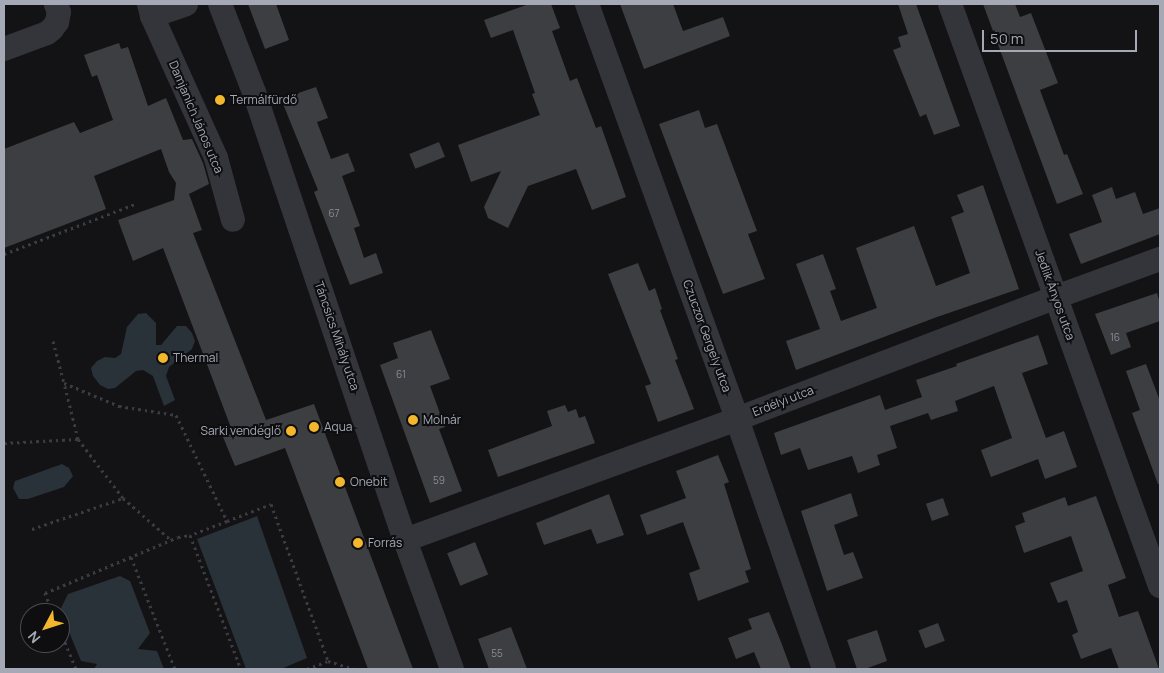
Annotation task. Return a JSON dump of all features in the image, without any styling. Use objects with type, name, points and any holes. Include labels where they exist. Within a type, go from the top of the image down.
[{"type":"street","points":[[4,49],[47,33],[52,29],[57,22],[59,12],[56,4]]},
{"type":"street","name":"Damjanich János utca","points":[[186,4],[150,10],[216,158],[232,220]]},
{"type":"street","name":"Táncsics Mihály utca","points":[[220,4],[254,92],[405,540],[452,669]]},
{"type":"street","name":"Czuczor Gergely utca","points":[[587,4],[737,418],[824,669]]},
{"type":"street","name":"Jedlik Ányos utca","points":[[950,4],[1160,586]]},
{"type":"street","name":"Erdélyi utca","points":[[405,540],[1160,260]]},
{"type":"path","points":[[4,254],[135,204]]},
{"type":"path","points":[[53,341],[78,439],[123,498],[171,540]]},
{"type":"path","points":[[64,383],[119,406],[176,415],[227,521]]},
{"type":"path","points":[[4,443],[78,439]]},
{"type":"path","points":[[32,528],[123,498]]},
{"type":"path","points":[[49,603],[45,594],[171,540],[190,535],[271,504],[328,661]]},
{"type":"path","points":[[190,535],[241,669]]},
{"type":"path","points":[[131,557],[175,669]]},
{"type":"path","points":[[69,653],[76,669]]},
{"type":"path","points":[[306,669],[328,661],[355,669]]},
{"type":"shaded area","name":"Thermal","points":[[146,313],[156,323],[156,345],[161,345],[177,326],[186,326],[192,333],[195,341],[192,349],[169,367],[166,376],[175,400],[164,406],[153,376],[143,370],[136,371],[115,388],[108,389],[100,385],[93,376],[91,368],[97,361],[105,357],[115,358],[121,354],[127,327],[138,314]]},
{"type":"shaded area","points":[[62,464],[69,468],[73,476],[64,487],[28,499],[19,499],[13,488],[15,481]]},
{"type":"shaded area","points":[[257,516],[307,658],[281,669],[246,669],[197,539]]},
{"type":"shaded area","points":[[120,576],[130,581],[150,633],[138,649],[157,651],[164,669],[94,669],[97,664],[81,661],[70,634],[70,603],[64,603],[68,594]]},
{"type":"building","points":[[248,4],[276,4],[289,40],[265,49]]},
{"type":"building","points":[[529,4],[551,4],[560,28],[552,31],[570,81],[577,78],[596,128],[601,126],[626,197],[592,210],[576,169],[528,186],[508,228],[488,218],[484,207],[501,171],[471,182],[458,145],[540,115],[532,94],[535,93],[513,30],[491,38],[484,20]]},
{"type":"building","points":[[620,4],[673,4],[683,31],[723,17],[730,36],[644,69]]},
{"type":"building","points":[[898,4],[916,4],[960,126],[934,135],[926,114],[920,117],[893,50],[901,47],[898,37],[908,34]]},
{"type":"building","points":[[983,4],[1015,4],[1020,17],[1031,13],[1058,83],[1040,90],[1064,155],[1067,154],[1083,194],[1057,204]]},
{"type":"building","points":[[119,43],[121,49],[128,47],[148,106],[166,98],[183,140],[192,139],[203,163],[209,184],[189,194],[202,230],[193,233],[266,420],[314,404],[413,669],[368,669],[285,448],[235,466],[223,437],[233,433],[163,248],[133,261],[118,220],[174,200],[176,183],[169,172],[161,149],[94,176],[106,209],[4,248],[4,149],[74,122],[80,133],[113,120],[97,75],[92,77],[84,55]]},
{"type":"building","points":[[316,87],[328,118],[317,122],[331,159],[348,153],[355,171],[342,176],[360,226],[354,228],[364,258],[376,253],[383,273],[350,285],[314,192],[318,190],[281,99]]},
{"type":"building","points":[[699,110],[705,128],[717,124],[757,231],[748,234],[765,279],[723,294],[659,124]]},
{"type":"building","points":[[439,142],[445,157],[415,169],[409,154]]},
{"type":"building","points":[[983,185],[1019,289],[937,317],[796,370],[786,341],[820,329],[796,264],[823,254],[836,289],[830,291],[841,321],[877,308],[856,248],[914,226],[936,286],[970,273],[951,217],[964,212],[957,195]]},
{"type":"building","points":[[1112,187],[1116,199],[1135,192],[1143,214],[1160,208],[1160,234],[1081,264],[1069,234],[1102,222],[1092,195]]},
{"type":"building","points":[[638,263],[649,291],[655,288],[662,309],[660,310],[678,359],[675,360],[694,409],[658,422],[645,386],[651,384],[608,274]]},
{"type":"building","points":[[1157,293],[1160,303],[1160,321],[1126,333],[1131,347],[1111,355],[1095,314]]},
{"type":"building","points":[[431,330],[450,379],[430,386],[445,427],[439,429],[462,491],[430,503],[380,365],[398,358],[393,343]]},
{"type":"building","points":[[1038,335],[1048,364],[1022,373],[1046,438],[1064,431],[1077,467],[1045,479],[1038,459],[991,477],[981,450],[1012,438],[994,386],[955,401],[958,411],[931,420],[928,413],[890,426],[897,448],[877,455],[880,465],[858,473],[852,456],[808,470],[800,448],[781,455],[774,433],[880,395],[885,410],[922,397],[916,380]]},
{"type":"building","points":[[1146,364],[1160,401],[1160,484],[1158,484],[1132,413],[1140,410],[1126,371]]},
{"type":"building","points":[[565,405],[568,412],[576,409],[579,418],[585,416],[595,443],[498,477],[488,450],[552,426],[547,411]]},
{"type":"building","points":[[718,455],[729,482],[724,484],[751,569],[745,571],[749,582],[698,601],[689,573],[700,569],[683,522],[647,535],[640,515],[686,498],[676,471]]},
{"type":"building","points":[[851,493],[858,516],[834,525],[844,555],[853,552],[863,578],[827,591],[801,511]]},
{"type":"building","points":[[609,494],[624,535],[597,544],[591,529],[544,545],[536,523]]},
{"type":"building","points":[[1096,496],[1126,578],[1108,585],[1119,617],[1138,611],[1159,669],[1119,669],[1111,648],[1081,659],[1072,635],[1078,632],[1067,600],[1058,603],[1050,583],[1083,571],[1071,536],[1024,553],[1015,526],[1025,522],[1022,513],[1065,497],[1068,506]]},
{"type":"building","points":[[943,498],[949,515],[932,521],[926,504]]},
{"type":"building","points":[[475,542],[488,574],[460,586],[447,553]]},
{"type":"building","points":[[769,612],[791,669],[761,669],[754,652],[736,659],[728,638],[752,629],[748,619]]},
{"type":"building","points":[[938,623],[945,641],[925,648],[918,631]]},
{"type":"building","points":[[511,627],[527,669],[489,669],[478,639]]},
{"type":"building","points":[[877,630],[887,661],[865,669],[857,669],[847,640]]},
{"type":"place","name":"Termálfürdő","points":[[220,100]]},
{"type":"place","name":"Thermal","points":[[163,358]]},
{"type":"place","name":"Molnár","points":[[413,420]]},
{"type":"place","name":"Aqua","points":[[314,427]]},
{"type":"place","name":"Sarki vendéglő","points":[[291,431]]},
{"type":"place","name":"Onebit","points":[[340,482]]},
{"type":"place","name":"Forrás","points":[[358,543]]}]
